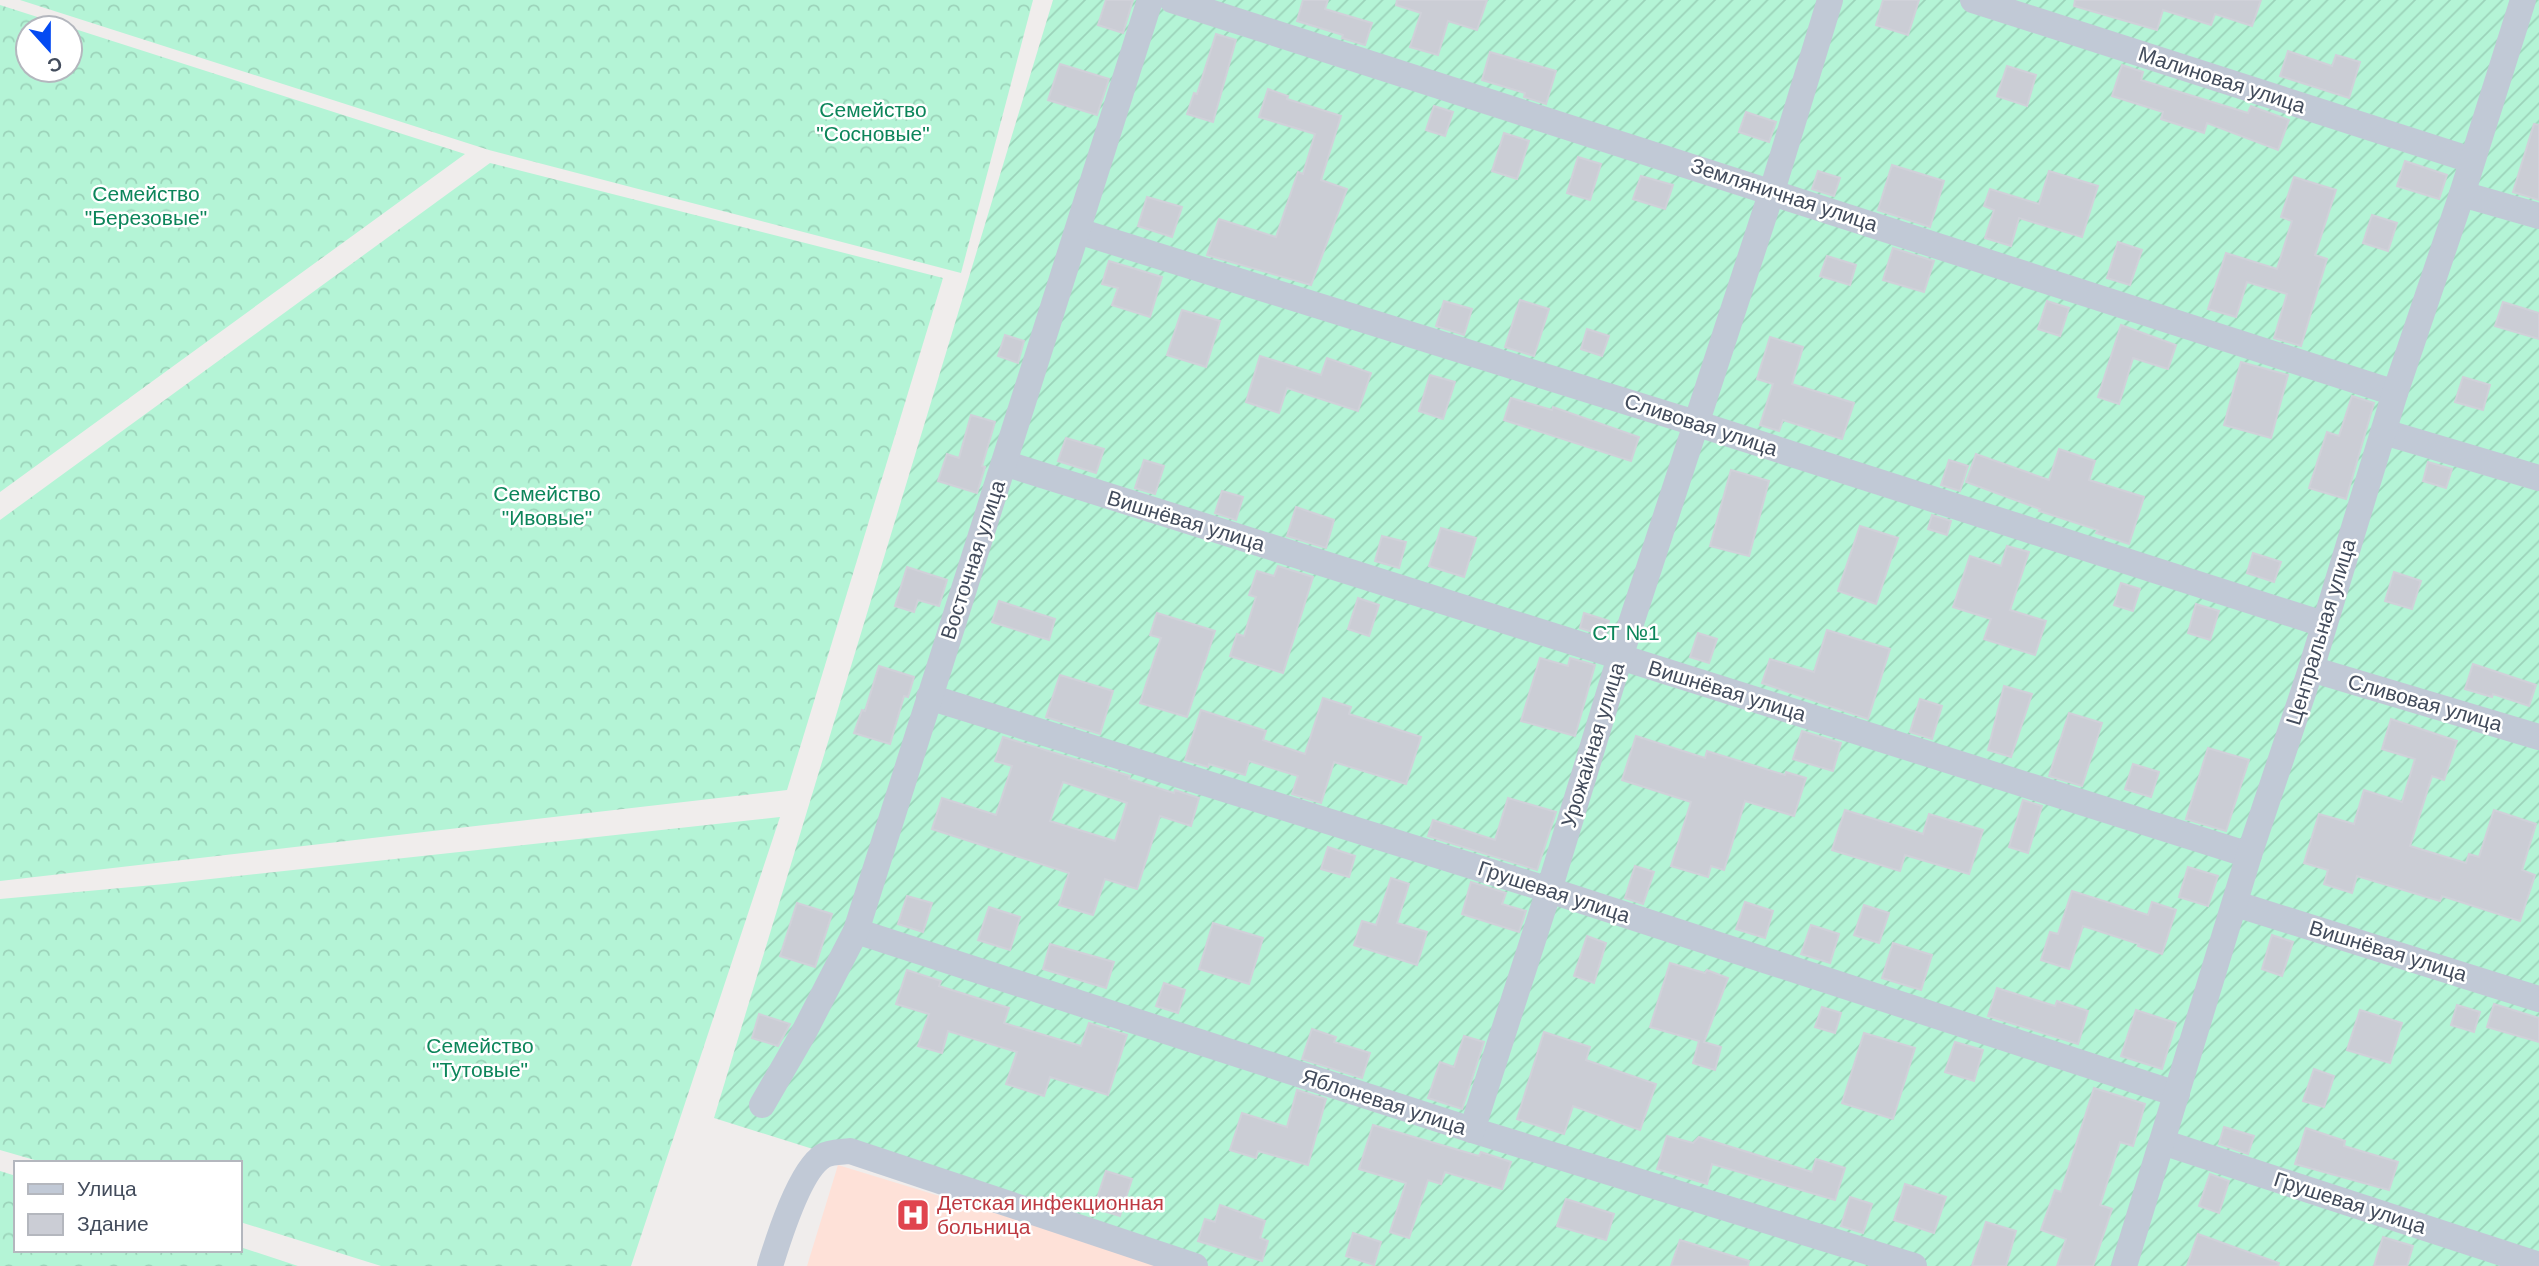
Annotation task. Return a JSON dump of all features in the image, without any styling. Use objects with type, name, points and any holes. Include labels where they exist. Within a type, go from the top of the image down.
[{"type":"street","name":"Восточная улица","points":[[762,1105],[803,1034],[856,931],[1150,0]]},
{"type":"street","name":"Земляничная улица","points":[[1172,0],[2395,393]]},
{"type":"street","name":"Урожайная улица","points":[[1472,1130],[1620,657],[1772,191],[1830,0]]},
{"type":"street","name":"Малиновая улица","points":[[1973,0],[2471,160]]},
{"type":"street","name":"Центральная улица","points":[[2124,1266],[2249,855],[2311,669],[2395,393],[2523,0]]},
{"type":"street","points":[[2462,194],[2539,216]]},
{"type":"street","name":"Сливовая улица","points":[[1078,232],[1695,423],[2323,624]]},
{"type":"street","points":[[2384,432],[2539,478]]},
{"type":"street","name":"Вишнёвая улица","points":[[1004,463],[2249,855]]},
{"type":"street","name":"Сливовая улица","points":[[2311,669],[2539,737]]},
{"type":"street","name":"Грушевая улица","points":[[929,697],[1549,890],[2177,1094]]},
{"type":"street","name":"Вишнёвая улица","points":[[2236,904],[2539,999]]},
{"type":"street","name":"Яблоневая улица","points":[[856,931],[1472,1130],[1914,1266]]},
{"type":"street","name":"Грушевая улица","points":[[2162,1142],[2539,1265]]},
{"type":"street","points":[[770,1266],[780,1233],[807,1173],[824,1155],[850,1151],[1195,1266]]},
{"type":"shaded area","name":"Детская инфекционная больница","points":[[838,1165],[1169,1266],[807,1266]]},
{"type":"green space","name":"Семейство \"Сосновые\"","points":[[20,0],[1033,0],[961,273],[489,150],[84,20],[84,14],[64,14]]},
{"type":"green space","name":"СТ №1","points":[[1053,0],[2539,0],[2539,1266],[1185,1266],[714,1118]]},
{"type":"green space","name":"Семейство \"Березовые\"","points":[[0,5],[28,14],[14,14],[14,84],[84,84],[84,32],[465,154],[0,492]]},
{"type":"green space","name":"Семейство \"Ивовые\"","points":[[490,163],[943,278],[787,790],[0,881],[0,520]]},
{"type":"green space","name":"Семейство \"Тутовые\"","points":[[780,817],[631,1266],[381,1266],[242,1223],[242,1161],[38,1161],[0,1150],[0,899],[165,884]]},
{"type":"green space","points":[[0,1171],[14,1175],[14,1252],[242,1252],[242,1248],[298,1266],[0,1266]]},
{"type":"building","points":[[1106,0],[1133,0],[1123,33],[1098,25]]},
{"type":"building","points":[[1303,0],[1328,0],[1325,9],[1372,23],[1365,45],[1342,38],[1343,35],[1297,21]]},
{"type":"building","points":[[1397,0],[1487,0],[1477,30],[1448,21],[1438,55],[1410,47],[1421,13],[1396,5]]},
{"type":"building","points":[[1883,0],[1919,0],[1908,35],[1876,25]]},
{"type":"building","points":[[2075,0],[2261,0],[2252,26],[2215,14],[2211,25],[2163,10],[2157,30],[2074,6]]},
{"type":"building","points":[[1216,34],[1236,40],[1213,122],[1187,114],[1194,93],[1197,94]]},
{"type":"building","points":[[2288,51],[2332,66],[2336,55],[2360,62],[2349,98],[2280,76]]},
{"type":"building","points":[[1490,52],[1556,71],[1546,104],[1524,97],[1525,93],[1482,80]]},
{"type":"building","points":[[1060,64],[1109,79],[1097,115],[1048,100]]},
{"type":"building","points":[[2122,65],[2143,72],[2141,80],[2248,113],[2251,106],[2289,120],[2278,150],[2207,123],[2204,133],[2161,119],[2163,112],[2112,96]]},
{"type":"building","points":[[2007,66],[2036,75],[2027,106],[1997,96]]},
{"type":"building","points":[[1268,89],[1288,96],[1287,99],[1341,116],[1321,180],[1347,189],[1311,285],[1207,255],[1219,219],[1276,237],[1298,172],[1303,174],[1315,134],[1259,117]]},
{"type":"building","points":[[1434,106],[1453,112],[1445,136],[1426,130]]},
{"type":"building","points":[[1746,112],[1776,122],[1769,142],[1739,132]]},
{"type":"building","points":[[2534,124],[2539,125],[2539,200],[2513,192]]},
{"type":"building","points":[[1504,133],[1529,141],[1517,179],[1492,171]]},
{"type":"building","points":[[1578,157],[1601,164],[1590,200],[1567,193]]},
{"type":"building","points":[[2405,161],[2447,175],[2439,199],[2397,186]]},
{"type":"building","points":[[1892,165],[1944,181],[1930,227],[1878,210]]},
{"type":"building","points":[[1818,171],[1840,178],[1834,196],[1812,189]]},
{"type":"building","points":[[2049,171],[2098,186],[2082,237],[2019,218],[2011,246],[1985,238],[1994,210],[1984,206],[1990,189],[2039,204]]},
{"type":"building","points":[[1641,176],[1673,185],[1665,209],[1633,199]]},
{"type":"building","points":[[2294,177],[2336,190],[2315,255],[2327,259],[2301,346],[2274,338],[2287,294],[2247,282],[2236,317],[2208,309],[2226,253],[2277,269],[2292,221],[2281,217]]},
{"type":"building","points":[[1147,197],[1182,207],[1172,237],[1138,226]]},
{"type":"building","points":[[2372,215],[2397,223],[2388,251],[2363,243]]},
{"type":"building","points":[[2118,242],[2142,250],[2130,285],[2107,278]]},
{"type":"building","points":[[1893,248],[1934,261],[1924,292],[1883,280]]},
{"type":"building","points":[[1827,256],[1856,265],[1850,285],[1820,276]]},
{"type":"building","points":[[1109,261],[1162,277],[1150,317],[1112,305],[1118,288],[1102,284]]},
{"type":"building","points":[[1520,300],[1549,309],[1534,356],[1505,347]]},
{"type":"building","points":[[1444,301],[1472,309],[1464,335],[1436,326]]},
{"type":"building","points":[[2047,301],[2069,308],[2060,336],[2038,329]]},
{"type":"building","points":[[2503,302],[2539,313],[2539,339],[2495,326]]},
{"type":"building","points":[[1182,310],[1220,321],[1206,367],[1167,355]]},
{"type":"building","points":[[2121,325],[2176,345],[2168,369],[2133,358],[2119,404],[2098,397]]},
{"type":"building","points":[[1587,329],[1609,336],[1602,356],[1581,349]]},
{"type":"building","points":[[1005,335],[1024,341],[1018,363],[998,356]]},
{"type":"building","points":[[1770,337],[1803,347],[1792,384],[1854,403],[1842,439],[1783,420],[1779,431],[1760,425],[1773,384],[1757,379]]},
{"type":"building","points":[[1260,356],[1321,375],[1327,358],[1371,373],[1358,411],[1287,388],[1279,413],[1246,402]]},
{"type":"building","points":[[2241,362],[2288,375],[2271,438],[2224,425]]},
{"type":"building","points":[[1430,375],[1455,382],[1443,419],[1419,411]]},
{"type":"building","points":[[2463,377],[2490,385],[2483,410],[2455,402]]},
{"type":"building","points":[[2352,396],[2374,403],[2346,499],[2309,488],[2327,432],[2339,436]]},
{"type":"building","points":[[1511,398],[1552,410],[1553,407],[1639,437],[1631,461],[1504,420]]},
{"type":"building","points":[[971,415],[995,422],[977,493],[938,481],[947,454],[959,458]]},
{"type":"building","points":[[1066,438],[1104,449],[1096,473],[1058,461]]},
{"type":"building","points":[[2059,449],[2095,461],[2089,480],[2144,497],[2129,544],[1966,482],[1976,454],[2049,480]]},
{"type":"building","points":[[1144,460],[1164,466],[1155,494],[1135,488]]},
{"type":"building","points":[[1949,460],[1968,466],[1960,491],[1941,485]]},
{"type":"building","points":[[2428,462],[2452,469],[2446,488],[2423,481]]},
{"type":"building","points":[[1731,470],[1769,481],[1749,556],[1710,546]]},
{"type":"building","points":[[1222,491],[1243,497],[1236,520],[1215,513]]},
{"type":"building","points":[[1296,507],[1334,520],[1326,548],[1287,536]]},
{"type":"building","points":[[1932,515],[1951,521],[1947,535],[1928,529]]},
{"type":"building","points":[[1860,526],[1898,538],[1876,604],[1838,591]]},
{"type":"building","points":[[1441,528],[1476,538],[1464,577],[1429,566]]},
{"type":"building","points":[[1382,536],[1406,542],[1399,568],[1375,561]]},
{"type":"building","points":[[2007,546],[2029,552],[2010,610],[2046,621],[2035,655],[1984,639],[1991,619],[1953,607],[1970,556],[2001,566]]},
{"type":"building","points":[[2253,553],[2281,562],[2274,582],[2247,573]]},
{"type":"building","points":[[1278,566],[1313,577],[1283,673],[1230,656],[1237,634],[1244,636],[1256,597],[1249,595],[1257,571],[1274,576]]},
{"type":"building","points":[[907,567],[947,580],[939,606],[918,600],[914,612],[895,606]]},
{"type":"building","points":[[2394,572],[2421,581],[2412,609],[2385,601]]},
{"type":"building","points":[[2121,583],[2140,589],[2133,611],[2114,605]]},
{"type":"building","points":[[1358,598],[1379,605],[1369,636],[1348,629]]},
{"type":"building","points":[[999,601],[1055,619],[1049,640],[992,622]]},
{"type":"building","points":[[2196,604],[2219,611],[2210,640],[2188,633]]},
{"type":"building","points":[[1157,613],[1215,631],[1187,717],[1140,703],[1161,638],[1150,635]]},
{"type":"building","points":[[1584,613],[1609,621],[1605,636],[1580,628]]},
{"type":"building","points":[[1827,630],[1890,649],[1868,719],[1762,683],[1770,659],[1814,672]]},
{"type":"building","points":[[1698,633],[1717,639],[1709,663],[1690,657]]},
{"type":"building","points":[[1540,658],[1568,666],[1570,658],[1595,665],[1575,736],[1521,721]]},
{"type":"building","points":[[2473,664],[2536,685],[2529,706],[2493,694],[2492,697],[2465,689]]},
{"type":"building","points":[[879,666],[914,677],[908,697],[904,696],[890,744],[854,733],[862,710],[865,711]]},
{"type":"building","points":[[1060,675],[1113,691],[1100,734],[1046,717]]},
{"type":"building","points":[[2004,686],[2032,694],[2011,757],[1988,750]]},
{"type":"building","points":[[1323,698],[1351,707],[1349,714],[1421,737],[1406,784],[1334,762],[1321,803],[1292,794],[1298,776],[1249,761],[1245,775],[1185,760],[1201,710],[1266,731],[1263,740],[1305,754]]},
{"type":"building","points":[[1920,699],[1942,706],[1932,739],[1910,732]]},
{"type":"building","points":[[2069,713],[2102,723],[2082,786],[2049,776]]},
{"type":"building","points":[[2391,719],[2457,741],[2444,780],[2432,776],[2410,846],[2466,863],[2469,854],[2479,857],[2494,810],[2536,824],[2522,870],[2535,875],[2520,921],[2442,896],[2440,901],[2357,876],[2352,893],[2324,884],[2328,870],[2304,863],[2319,814],[2354,824],[2364,790],[2402,802],[2415,759],[2382,749]]},
{"type":"building","points":[[1802,731],[1841,743],[1833,771],[1793,759]]},
{"type":"building","points":[[1636,736],[1705,758],[1707,751],[1785,775],[1786,772],[1806,778],[1794,816],[1745,801],[1724,870],[1711,866],[1708,877],[1671,866],[1691,802],[1622,780]]},
{"type":"building","points":[[1003,737],[1130,776],[1129,779],[1199,798],[1191,826],[1160,816],[1137,889],[1105,879],[1093,915],[1059,905],[1069,873],[932,829],[942,798],[996,815],[1012,766],[995,761]],"holes":[[[1063,782],[1127,803],[1115,841],[1050,821]]]},
{"type":"building","points":[[2208,748],[2249,760],[2226,831],[2186,819]]},
{"type":"building","points":[[2133,764],[2159,772],[2151,797],[2125,789]]},
{"type":"building","points":[[1508,798],[1556,812],[1537,870],[1428,836],[1433,820],[1495,840]]},
{"type":"building","points":[[2023,800],[2042,806],[2028,853],[2009,847]]},
{"type":"building","points":[[1845,810],[1923,834],[1929,814],[1983,830],[1969,874],[1905,855],[1900,871],[1832,850]]},
{"type":"building","points":[[1328,847],[1355,856],[1349,877],[1321,869]]},
{"type":"building","points":[[1635,866],[1654,872],[1643,904],[1625,898]]},
{"type":"building","points":[[2188,867],[2218,876],[2208,906],[2179,897]]},
{"type":"building","points":[[1391,878],[1409,884],[1397,923],[1427,932],[1417,965],[1354,945],[1362,921],[1376,925]]},
{"type":"building","points":[[1471,882],[1506,893],[1502,904],[1526,911],[1519,932],[1462,914]]},
{"type":"building","points":[[2072,891],[2148,915],[2152,902],[2176,910],[2162,954],[2083,926],[2069,969],[2041,960],[2050,932],[2058,934]]},
{"type":"building","points":[[907,896],[932,903],[923,932],[898,924]]},
{"type":"building","points":[[1745,902],[1773,911],[1765,938],[1736,929]]},
{"type":"building","points":[[797,903],[832,914],[815,967],[780,956]]},
{"type":"building","points":[[1864,905],[1889,913],[1879,943],[1854,935]]},
{"type":"building","points":[[989,907],[1020,917],[1010,950],[978,940]]},
{"type":"building","points":[[1213,923],[1263,938],[1249,984],[1199,969]]},
{"type":"building","points":[[1811,925],[1839,934],[1830,963],[1801,954]]},
{"type":"building","points":[[2272,935],[2293,942],[2282,976],[2262,969]]},
{"type":"building","points":[[1587,936],[1606,943],[1594,983],[1574,976]]},
{"type":"building","points":[[1893,943],[1932,955],[1921,990],[1882,978]]},
{"type":"building","points":[[1050,944],[1114,962],[1106,988],[1043,969]]},
{"type":"building","points":[[1670,963],[1705,973],[1707,970],[1728,978],[1704,1042],[1721,1047],[1715,1070],[1693,1063],[1699,1041],[1650,1027]]},
{"type":"building","points":[[907,970],[941,981],[939,986],[1009,1008],[1004,1023],[1081,1046],[1089,1023],[1127,1035],[1108,1095],[1050,1077],[1044,1096],[1006,1084],[1017,1052],[948,1031],[942,1053],[918,1046],[929,1014],[896,1004]]},
{"type":"building","points":[[1164,983],[1185,990],[1178,1013],[1156,1006]]},
{"type":"building","points":[[1997,988],[2055,1006],[2057,1001],[2088,1011],[2078,1044],[1988,1016]]},
{"type":"building","points":[[2494,1004],[2539,1018],[2539,1042],[2487,1027]]},
{"type":"building","points":[[2457,1005],[2480,1012],[2474,1032],[2451,1025]]},
{"type":"building","points":[[1822,1007],[1841,1013],[1835,1033],[1815,1027]]},
{"type":"building","points":[[2136,1010],[2176,1023],[2162,1069],[2121,1056]]},
{"type":"building","points":[[2360,1010],[2402,1023],[2390,1063],[2347,1050]]},
{"type":"building","points":[[759,1014],[790,1024],[778,1046],[752,1038]]},
{"type":"building","points":[[1312,1029],[1336,1037],[1334,1042],[1370,1053],[1362,1078],[1302,1059]]},
{"type":"building","points":[[1544,1032],[1590,1047],[1586,1060],[1656,1084],[1640,1130],[1573,1106],[1564,1134],[1517,1119]]},
{"type":"building","points":[[1864,1033],[1915,1048],[1893,1119],[1842,1103]]},
{"type":"building","points":[[1464,1036],[1484,1042],[1462,1109],[1428,1098],[1440,1062],[1454,1067]]},
{"type":"building","points":[[1955,1042],[1983,1050],[1974,1081],[1945,1072]]},
{"type":"building","points":[[2314,1069],[2334,1076],[2324,1107],[2303,1101]]},
{"type":"building","points":[[2094,1088],[2145,1104],[2133,1146],[2120,1142],[2100,1205],[2112,1209],[2093,1266],[2057,1266],[2066,1239],[2041,1230],[2055,1190],[2061,1192]]},
{"type":"building","points":[[1297,1090],[1326,1099],[1308,1165],[1258,1151],[1256,1158],[1230,1150],[1242,1113],[1287,1127]]},
{"type":"building","points":[[1373,1125],[1479,1156],[1481,1152],[1511,1162],[1502,1189],[1445,1172],[1441,1184],[1428,1180],[1409,1238],[1390,1232],[1406,1183],[1359,1169]]},
{"type":"building","points":[[2224,1127],[2254,1136],[2248,1154],[2219,1144]]},
{"type":"building","points":[[2306,1128],[2345,1141],[2344,1146],[2398,1162],[2389,1190],[2295,1164]]},
{"type":"building","points":[[1667,1136],[1693,1143],[1699,1137],[1812,1172],[1816,1159],[1845,1168],[1835,1200],[1712,1164],[1707,1184],[1657,1169]]},
{"type":"building","points":[[1106,1171],[1132,1179],[1120,1216],[1094,1208]]},
{"type":"building","points":[[2210,1174],[2229,1181],[2219,1213],[2199,1206]]},
{"type":"building","points":[[1905,1184],[1946,1197],[1934,1233],[1894,1220]]},
{"type":"building","points":[[1850,1197],[1872,1204],[1863,1233],[1841,1226]]},
{"type":"building","points":[[1566,1199],[1614,1214],[1606,1240],[1557,1226]]},
{"type":"building","points":[[1220,1205],[1265,1221],[1260,1238],[1268,1241],[1262,1261],[1198,1241],[1205,1219],[1215,1222]]},
{"type":"building","points":[[1986,1222],[2016,1231],[2006,1266],[1972,1266]]},
{"type":"building","points":[[1353,1233],[1381,1242],[1374,1265],[1346,1256]]},
{"type":"building","points":[[2198,1234],[2279,1263],[2278,1266],[2187,1266]]},
{"type":"building","points":[[2383,1237],[2413,1246],[2407,1266],[2374,1266]]},
{"type":"building","points":[[1680,1240],[1749,1261],[1748,1266],[1671,1266]]},
{"type":"place","name":"Детская инфекционная больница","points":[[913,1215]]}]
